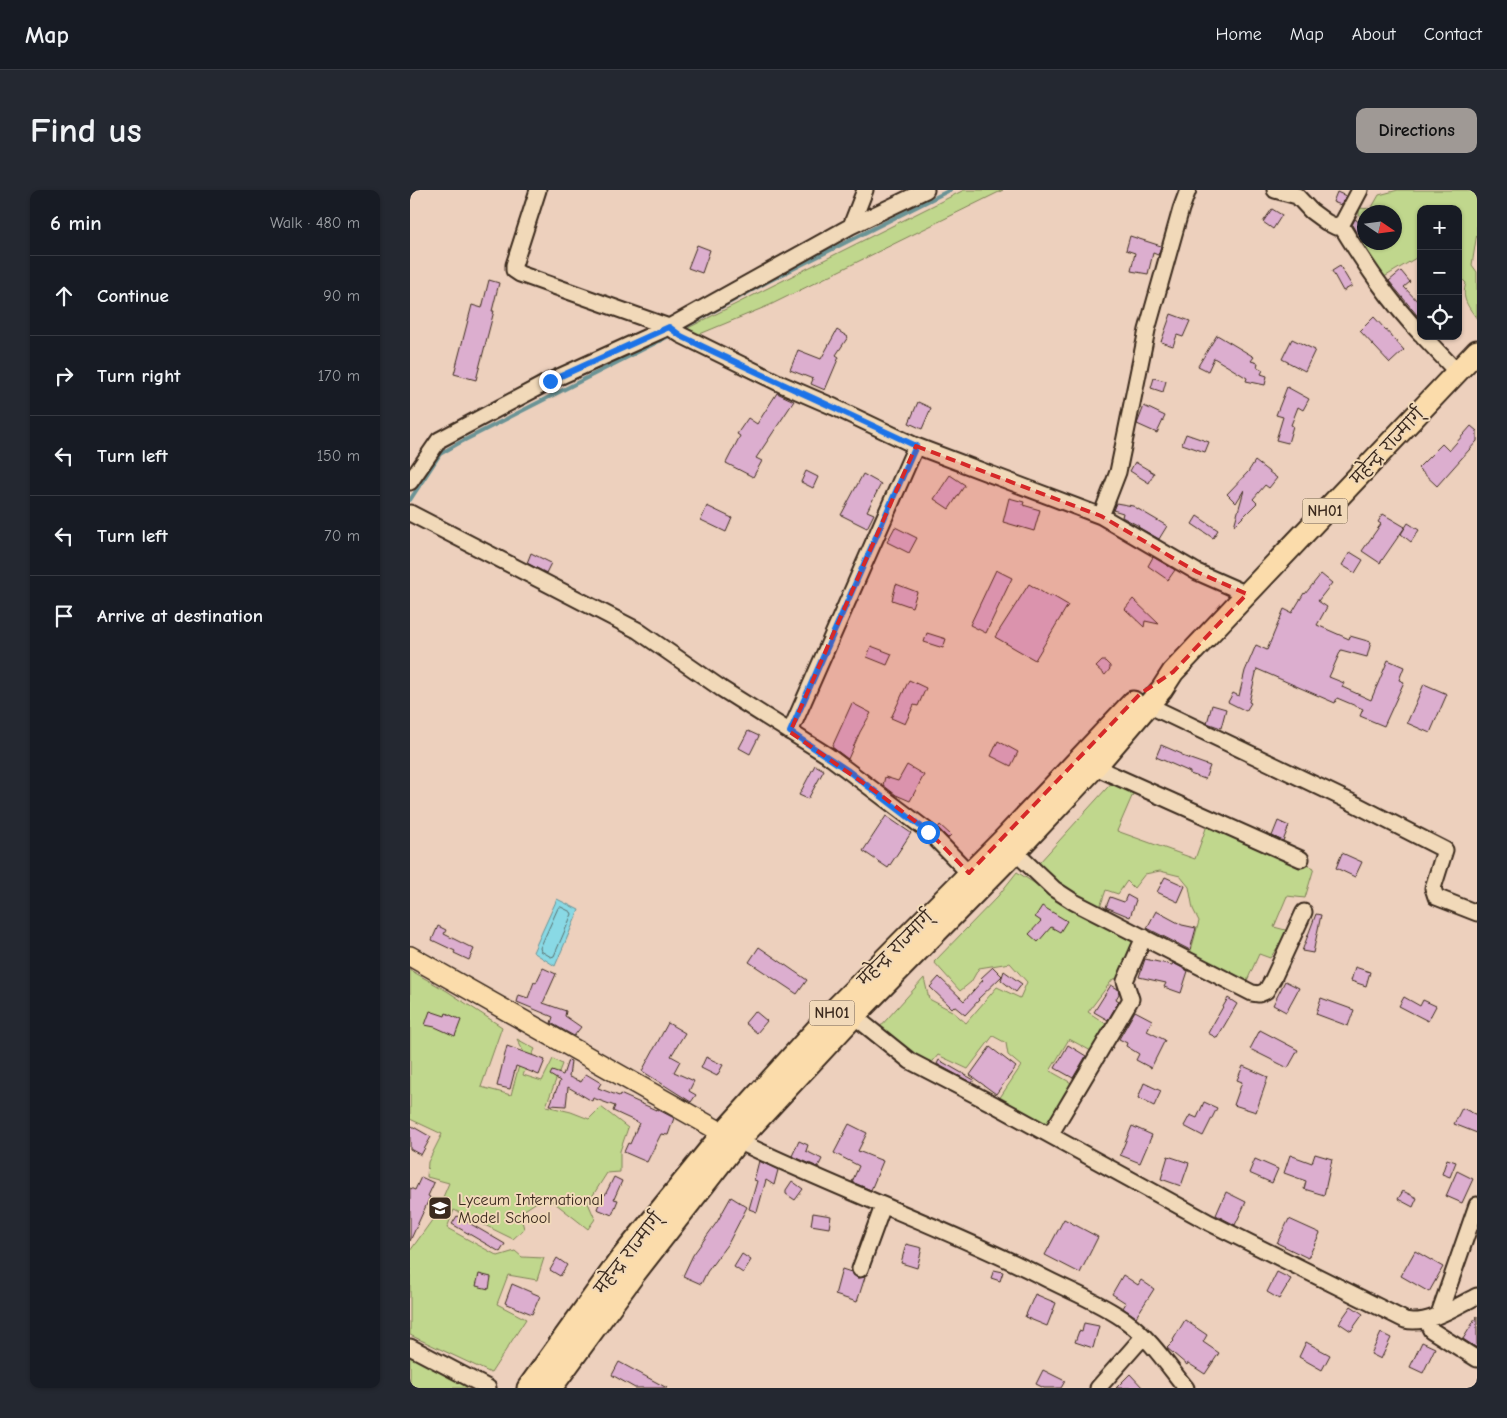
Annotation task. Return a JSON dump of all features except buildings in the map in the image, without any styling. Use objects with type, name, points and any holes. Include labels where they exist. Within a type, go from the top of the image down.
[{"type":"highway","name":"महेन्द्र राज्मार्ग्","points":[[551,1388],[731,1137],[854,1016],[1015,852],[1095,767],[1162,689],[1173,672],[1469,365]]},
{"type":"highway","name":"महेन्द्र राज्मार्ग्","points":[[528,1388],[619,1261],[731,1137],[835,1009],[1008,834],[1140,694],[1156,681],[1173,672]]},
{"type":"main road","points":[[410,956],[731,1137]]},
{"type":"street","points":[[538,190],[514,265],[514,270],[520,274],[675,331],[781,384],[916,446],[1101,516],[1198,572],[1247,594]]},
{"type":"street","points":[[851,226],[865,190]]},
{"type":"street","points":[[410,482],[439,440],[550,381],[675,331],[851,226],[926,190]]},
{"type":"street","points":[[1101,516],[1118,472],[1147,330],[1188,190]]},
{"type":"street","points":[[1275,190],[1299,193],[1311,211],[1336,227],[1343,222],[1360,190]]},
{"type":"street","points":[[1340,224],[1366,266],[1404,316],[1417,330]]},
{"type":"street","points":[[1430,340],[1469,365]]},
{"type":"street","points":[[790,732],[916,446]]},
{"type":"street","points":[[410,513],[637,630],[722,689],[827,755],[928,832],[969,873]]},
{"type":"street","points":[[1148,705],[1349,801],[1444,850],[1433,888],[1436,897],[1477,913]]},
{"type":"street","points":[[1095,767],[1301,859]]},
{"type":"street","points":[[1015,852],[1054,889],[1074,902],[1235,986],[1252,993],[1259,994],[1266,991],[1304,912]]},
{"type":"street","points":[[1050,1135],[1131,999],[1125,981],[1144,937]]},
{"type":"street","points":[[854,1016],[910,1061],[1210,1223],[1405,1320],[1414,1323],[1432,1317],[1477,1296]]},
{"type":"street","points":[[731,1137],[884,1206],[982,1247],[1101,1306],[1126,1321],[1143,1337],[1186,1388]]},
{"type":"street","points":[[1477,1205],[1432,1317],[1431,1330],[1477,1359]]},
{"type":"street","points":[[860,1269],[884,1206]]},
{"type":"street","points":[[1098,1388],[1143,1337]]},
{"type":"street","points":[[410,1347],[488,1388]]},
{"type":"highlighted area","points":[[916,446],[1101,516],[1197,572],[1247,594],[1173,672],[1140,694],[969,873],[929,832],[882,796],[790,732]]},
{"type":"green space","points":[[964,190],[1003,190],[770,305],[695,336],[684,330]]},
{"type":"green space","points":[[1398,190],[1477,190],[1477,233],[1472,265],[1477,272],[1477,319],[1465,298],[1466,283],[1462,279],[1462,205],[1417,205],[1417,257],[1381,279],[1363,250],[1402,250],[1402,205],[1373,205],[1379,195]]},
{"type":"green space","points":[[1116,778],[1136,787],[1117,831],[1195,859],[1210,817],[1314,868],[1305,898],[1287,896],[1274,927],[1289,931],[1270,958],[1259,954],[1246,983],[1190,954],[1199,921],[1193,909],[1189,887],[1180,876],[1160,871],[1145,874],[1134,888],[1127,881],[1118,894],[1106,890],[1099,910],[1072,897],[1039,863]]},
{"type":"green space","points":[[1017,872],[1084,915],[1135,939],[1121,978],[1113,979],[1088,1012],[1109,1026],[1093,1052],[1069,1039],[1050,1071],[1075,1085],[1048,1130],[997,1102],[1021,1066],[1008,1055],[1006,1043],[993,1036],[968,1069],[938,1055],[929,1066],[879,1028],[924,978],[929,999],[952,1011],[966,1023],[997,987],[1020,998],[1027,982],[1010,963],[979,968],[971,982],[960,991],[934,962],[998,896]]},
{"type":"green space","points":[[410,970],[447,991],[502,1027],[481,1087],[511,1095],[523,1051],[517,1039],[535,1049],[523,1075],[542,1081],[553,1059],[562,1064],[546,1106],[589,1119],[601,1107],[628,1128],[620,1151],[620,1172],[607,1173],[588,1203],[595,1219],[588,1229],[546,1196],[520,1213],[524,1229],[513,1239],[454,1210],[447,1228],[498,1256],[515,1251],[522,1257],[544,1258],[537,1280],[508,1275],[497,1304],[526,1319],[491,1373],[410,1335],[410,1251],[435,1216],[449,1183],[427,1177],[428,1162],[442,1134],[410,1119]]},
{"type":"green space","points":[[410,1356],[478,1388],[410,1388]]},
{"type":"water","points":[[557,899],[579,910],[555,966],[533,952]]},
{"type":"waterway","points":[[681,329],[767,282],[950,190]]},
{"type":"waterway","points":[[410,500],[440,454],[673,334]]},
{"type":"place","name":"Lyceum International Model School","points":[[440,1208]]},
{"type":"route","points":[[550,381],[669,327],[681,336],[916,446],[790,732],[827,755],[928,832]]}]
